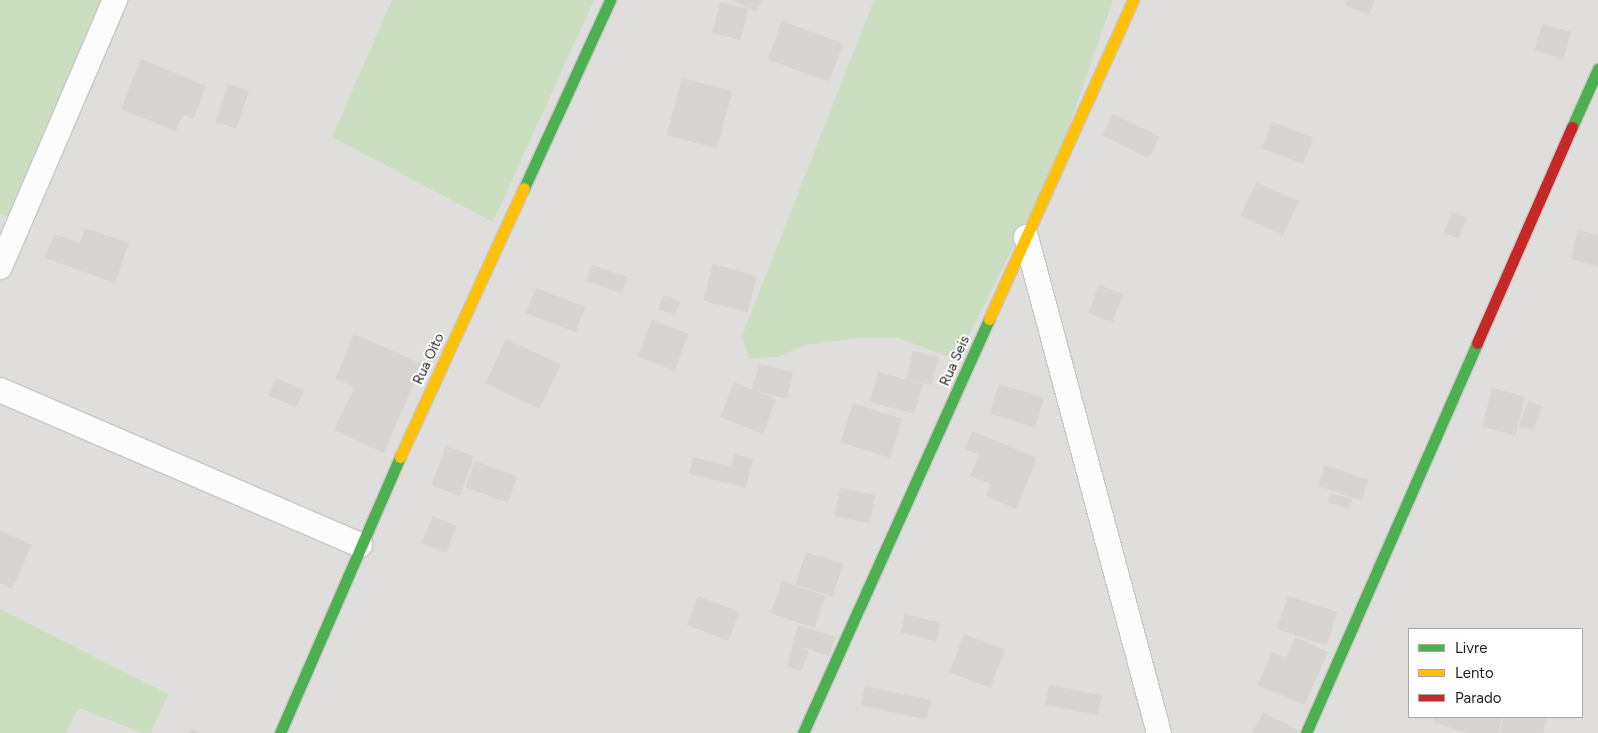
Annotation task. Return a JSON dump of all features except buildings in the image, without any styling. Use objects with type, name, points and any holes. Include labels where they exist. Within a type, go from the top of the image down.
[{"type":"street","points":[[0,267],[115,0]]},
{"type":"street","name":"Rua Oito","points":[[280,733],[360,545],[610,0]]},
{"type":"street","name":"Rua Seis","points":[[803,733],[1133,0]]},
{"type":"street","points":[[1306,733],[1598,69]]},
{"type":"street","points":[[1026,238],[1159,733]]},
{"type":"street","points":[[0,390],[360,545]]},
{"type":"shaded area","points":[[0,0],[1598,0],[1598,733],[0,733]]},
{"type":"green space","points":[[0,0],[105,0],[9,217],[0,213]]},
{"type":"green space","points":[[392,0],[594,0],[493,222],[332,137]]},
{"type":"green space","points":[[874,0],[1113,0],[1059,155],[957,360],[899,338],[860,338],[805,345],[778,357],[749,359],[742,336]]},
{"type":"green space","points":[[0,609],[168,694],[151,733],[142,733],[79,708],[66,733],[0,733]]},
{"type":"traffic: fast","points":[[524,188],[610,0]]},
{"type":"traffic: fast","points":[[1572,127],[1598,69]]},
{"type":"traffic: fast","points":[[803,733],[989,319]]},
{"type":"traffic: fast","points":[[1306,733],[1477,343]]},
{"type":"traffic: fast","points":[[280,733],[400,457]]},
{"type":"traffic: slow","points":[[989,319],[1133,0]]},
{"type":"traffic: slow","points":[[400,457],[524,188]]},
{"type":"traffic: jam","points":[[1477,343],[1572,127]]}]
